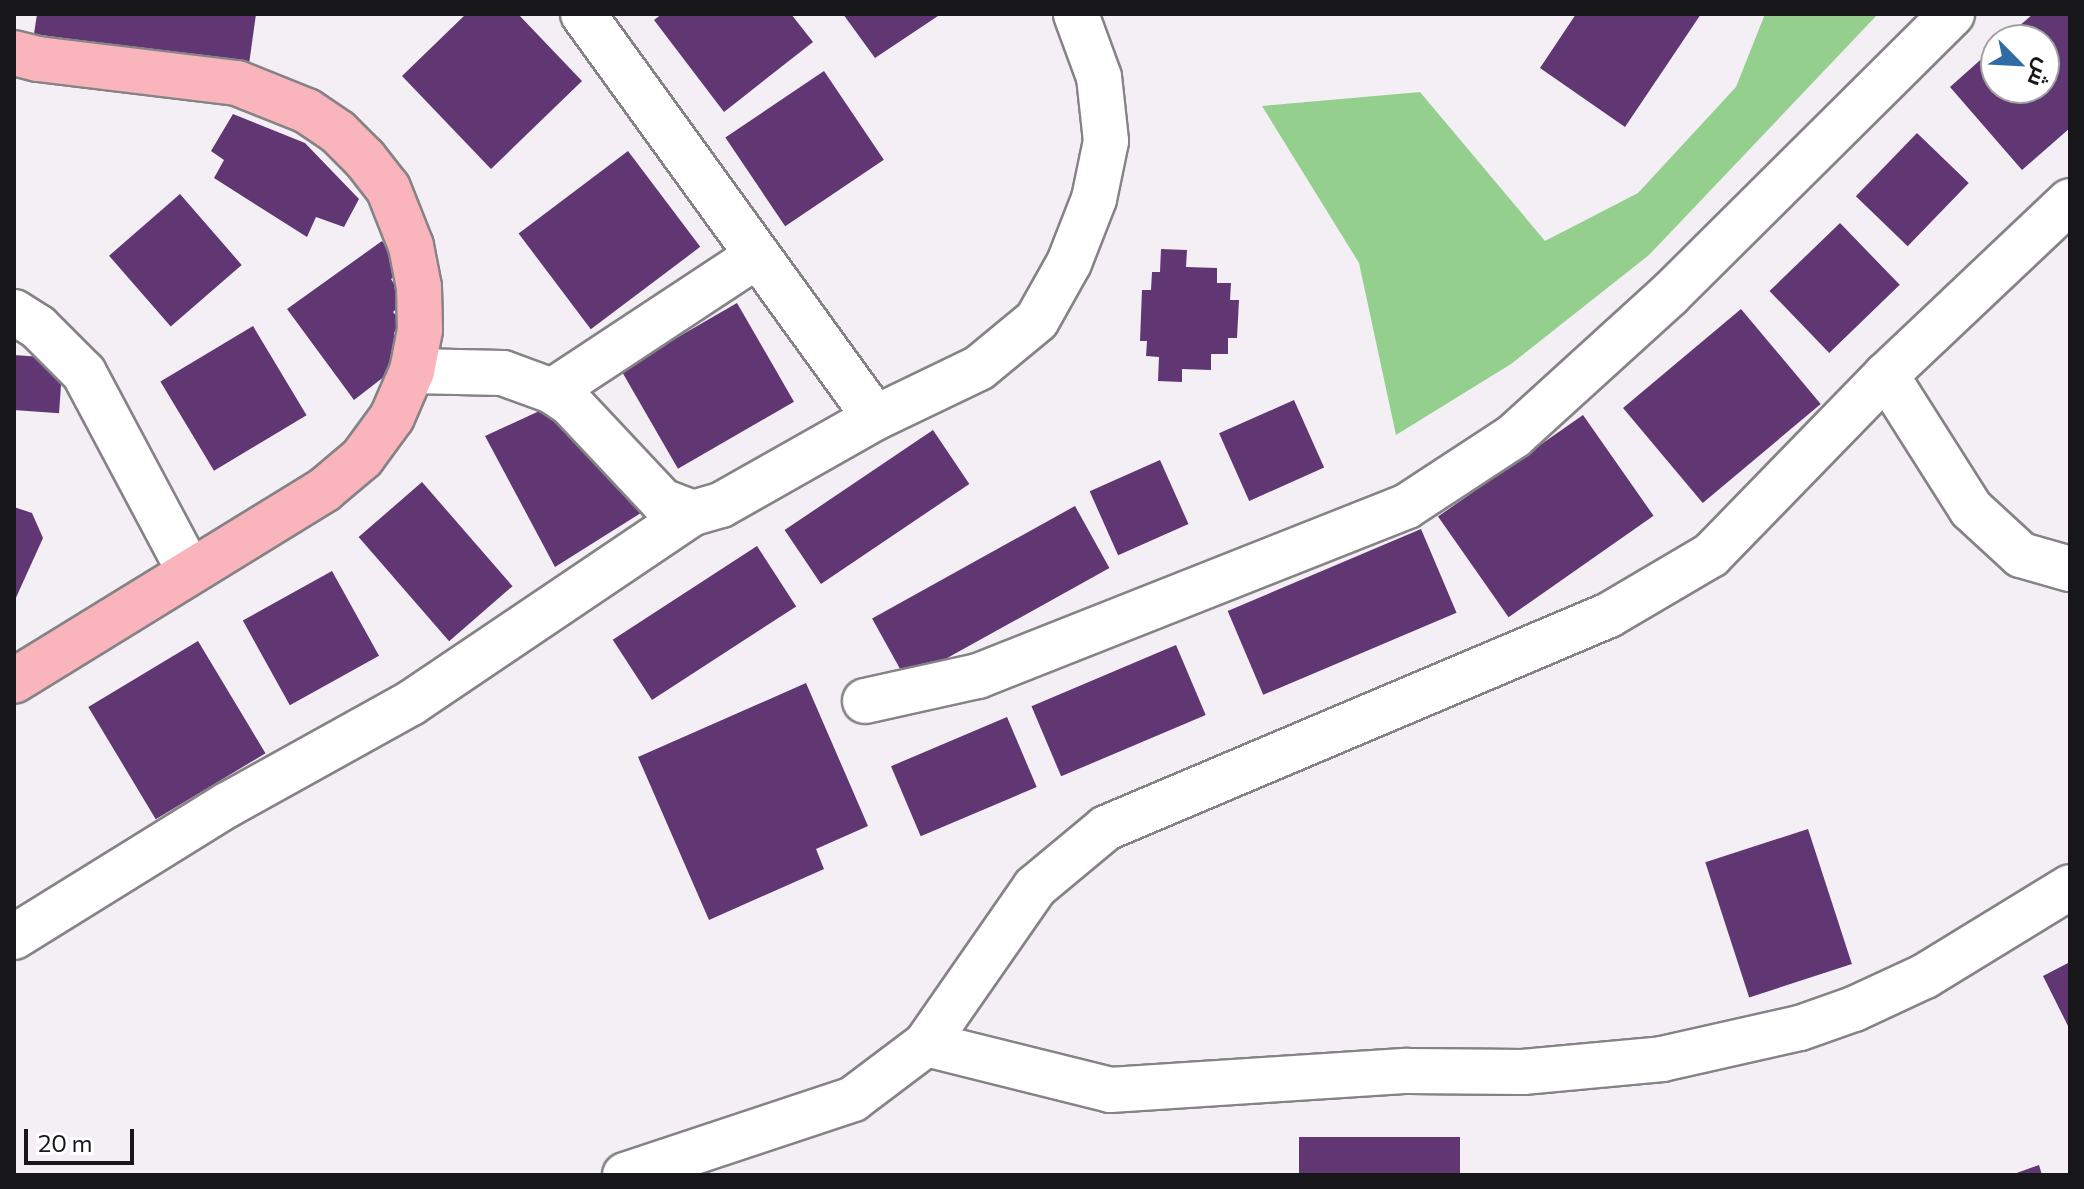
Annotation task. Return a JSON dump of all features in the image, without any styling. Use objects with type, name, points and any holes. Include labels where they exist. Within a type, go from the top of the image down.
[{"type":"main road","points":[[14,53],[38,59],[237,83],[307,111],[338,132],[388,188],[411,246],[419,287],[420,330],[412,371],[392,417],[362,458],[324,490],[14,681]]},
{"type":"street","points":[[583,14],[875,418]]},
{"type":"street","points":[[14,937],[227,805],[411,703],[693,513],[721,505],[875,418],[979,368],[1037,320],[1069,263],[1094,199],[1106,141],[1099,77],[1076,14]]},
{"type":"street","points":[[865,701],[978,676],[1407,506],[1514,436],[1669,295],[1952,14]]},
{"type":"street","points":[[625,1175],[853,1099],[926,1044],[1035,887],[1106,828],[1621,607],[1711,555],[1886,375],[2070,201]]},
{"type":"street","points":[[552,391],[757,256]]},
{"type":"street","points":[[14,312],[38,327],[84,373],[190,572]]},
{"type":"street","points":[[412,371],[503,373],[529,379],[552,391],[579,413],[662,501],[693,513]]},
{"type":"street","points":[[1886,375],[1971,509],[2021,555],[2070,569]]},
{"type":"street","points":[[926,1044],[1110,1090],[1407,1071],[1523,1072],[1662,1059],[1800,1028],[1854,1009],[1925,976],[2070,887]]},
{"type":"green space","points":[[1765,14],[1878,14],[1649,255],[1511,364],[1396,435],[1359,263],[1262,106],[1420,92],[1545,241],[1638,193],[1736,87]]},
{"type":"building","points":[[37,14],[256,14],[249,64],[34,34]]},
{"type":"building","points":[[466,14],[518,14],[582,81],[491,169],[402,76]]},
{"type":"building","points":[[662,14],[791,14],[813,42],[724,112],[654,20]]},
{"type":"building","points":[[843,14],[941,14],[875,58]]},
{"type":"building","points":[[1576,14],[1701,14],[1625,127],[1540,68]]},
{"type":"building","points":[[2033,14],[2070,14],[2070,128],[2022,170],[1950,87],[1980,60],[1980,104],[2060,104],[2060,24],[2021,24]]},
{"type":"building","points":[[824,71],[884,160],[785,226],[725,138]]},
{"type":"building","points":[[233,114],[305,143],[359,199],[344,227],[316,217],[307,237],[214,178],[224,160],[211,151]]},
{"type":"building","points":[[1917,133],[1969,183],[1908,246],[1856,196]]},
{"type":"building","points":[[628,151],[700,247],[591,329],[519,233]]},
{"type":"building","points":[[180,194],[242,265],[171,327],[109,256]]},
{"type":"building","points":[[1840,223],[1900,285],[1829,353],[1770,291]]},
{"type":"building","points":[[382,241],[403,269],[391,279],[405,301],[393,312],[401,321],[394,333],[396,351],[385,376],[354,400],[287,309]]},
{"type":"building","points":[[1161,249],[1187,250],[1186,267],[1217,268],[1217,283],[1231,283],[1230,300],[1239,300],[1237,338],[1228,338],[1228,354],[1211,354],[1211,370],[1182,369],[1182,382],[1158,381],[1159,357],[1146,356],[1147,341],[1140,341],[1142,290],[1151,290],[1152,272],[1160,272]]},
{"type":"building","points":[[737,303],[794,402],[678,469],[621,370]]},
{"type":"building","points":[[1741,309],[1821,404],[1703,503],[1623,408]]},
{"type":"building","points":[[253,326],[307,415],[214,471],[160,382]]},
{"type":"building","points":[[14,355],[63,358],[59,413],[14,410]]},
{"type":"building","points":[[1294,400],[1324,468],[1249,501],[1219,433]]},
{"type":"building","points":[[548,407],[644,511],[555,567],[485,436]]},
{"type":"building","points":[[1583,415],[1654,516],[1509,617],[1438,517]]},
{"type":"building","points":[[933,430],[969,484],[821,584],[785,530]]},
{"type":"building","points":[[1160,460],[1188,524],[1118,555],[1090,491]]},
{"type":"building","points":[[422,482],[513,586],[449,641],[359,537]]},
{"type":"building","points":[[1075,506],[1109,568],[907,681],[872,618]]},
{"type":"building","points":[[14,507],[32,513],[43,538],[14,602]]},
{"type":"building","points":[[1421,529],[1457,613],[1263,695],[1228,611]]},
{"type":"building","points":[[757,546],[796,606],[652,700],[613,640]]},
{"type":"building","points":[[332,571],[379,656],[290,705],[243,620]]},
{"type":"building","points":[[198,641],[265,753],[156,819],[88,707]]},
{"type":"building","points":[[1176,645],[1206,715],[1061,776],[1031,706]]},
{"type":"building","points":[[806,683],[868,826],[816,849],[824,869],[709,920],[638,757]]},
{"type":"building","points":[[1007,717],[1037,787],[921,836],[891,766]]},
{"type":"building","points":[[1808,829],[1852,964],[1749,997],[1705,862]]},
{"type":"building","points":[[2070,962],[2070,1030],[2043,976]]},
{"type":"building","points":[[1299,1137],[1460,1137],[1460,1175],[1299,1175]]},
{"type":"building","points":[[2039,1165],[2042,1175],[2011,1175]]}]
